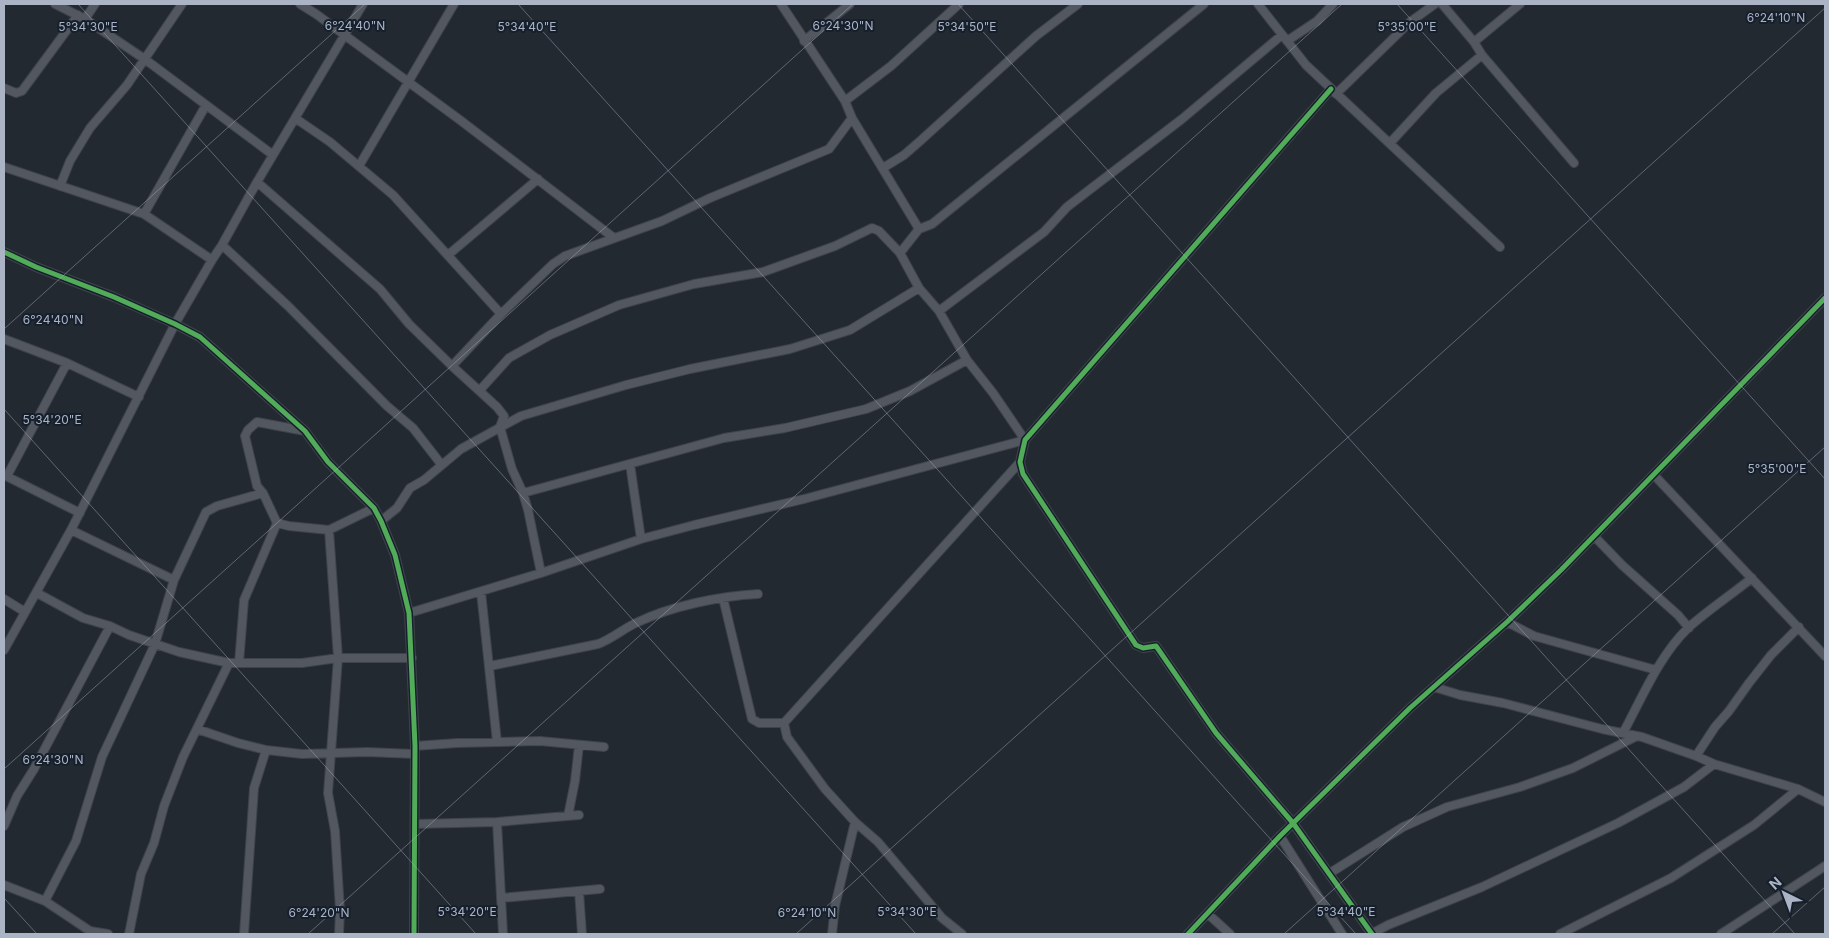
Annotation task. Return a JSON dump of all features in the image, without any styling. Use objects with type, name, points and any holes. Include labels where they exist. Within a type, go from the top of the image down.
[{"type":"street","points":[[54,4],[82,17],[146,60],[273,155]]},
{"type":"street","points":[[4,88],[16,93],[22,91],[82,17],[95,4]]},
{"type":"street","points":[[60,186],[70,160],[90,128],[146,60],[182,4]]},
{"type":"street","points":[[300,4],[345,34],[614,238]]},
{"type":"street","points":[[4,650],[80,513],[175,324],[363,4]]},
{"type":"street","points":[[359,166],[454,4]]},
{"type":"street","points":[[781,4],[845,101],[852,118],[919,229]]},
{"type":"street","points":[[804,41],[850,4]]},
{"type":"street","points":[[845,101],[892,66],[959,4]]},
{"type":"street","points":[[883,168],[904,155],[1036,36],[1078,4]]},
{"type":"street","points":[[900,254],[919,229],[932,224],[1204,4]]},
{"type":"street","points":[[1258,4],[1306,66],[1500,248]]},
{"type":"street","points":[[939,311],[1044,232],[1067,207],[1284,38],[1317,21],[1333,4]]},
{"type":"street","points":[[1435,4],[1410,22],[1334,92],[1025,440],[1020,462],[1023,474],[1136,646],[1143,648],[1156,646],[1216,733],[1293,823],[1330,873],[1371,934],[1482,887],[1618,823],[1684,786],[1714,764]]},
{"type":"street","points":[[1442,4],[1474,42],[1482,55],[1574,163]]},
{"type":"street","points":[[1474,42],[1520,4]]},
{"type":"street","points":[[1390,143],[1436,93],[1482,55]]},
{"type":"street","points":[[144,214],[206,105]]},
{"type":"street","points":[[295,118],[330,142],[393,195],[501,314]]},
{"type":"street","points":[[452,366],[501,314],[553,264],[565,256],[662,221],[710,198],[829,149],[852,118]]},
{"type":"street","points":[[4,167],[144,214],[212,260]]},
{"type":"street","points":[[448,255],[538,179]]},
{"type":"street","points":[[257,182],[380,289],[409,324],[480,390],[504,416],[500,427],[512,469],[523,493],[541,573]]},
{"type":"street","points":[[480,390],[509,358],[550,335],[619,305],[694,284],[763,272],[835,246],[872,228],[879,231],[900,254],[919,288],[939,311],[967,360],[993,392],[1025,440]]},
{"type":"street","points":[[222,245],[288,306],[387,406],[413,428],[441,464]]},
{"type":"street","points":[[4,252],[175,324],[200,338],[305,431],[328,462],[374,508],[394,555],[409,613],[415,750],[414,934]]},
{"type":"street","points":[[381,521],[397,508],[410,488],[424,480],[461,449],[521,416],[626,385],[690,369],[790,349],[850,330],[919,288]]},
{"type":"street","points":[[1188,934],[1280,836],[1410,708],[1507,622],[1594,536],[1825,298]]},
{"type":"street","points":[[4,339],[67,363],[139,397]]},
{"type":"street","points":[[523,493],[579,476],[724,438],[785,428],[866,409],[910,391],[967,360]]},
{"type":"street","points":[[67,363],[6,476],[80,513]]},
{"type":"street","points":[[239,663],[244,600],[277,523],[264,493],[257,486],[245,436],[257,422],[305,431]]},
{"type":"street","points":[[409,613],[541,573],[641,539],[804,500],[1025,440]]},
{"type":"street","points":[[784,724],[1020,462]]},
{"type":"street","points":[[630,464],[641,539]]},
{"type":"street","points":[[1654,474],[1825,656]]},
{"type":"street","points":[[45,901],[76,841],[102,757],[155,644],[174,580],[206,512],[217,506],[264,493]]},
{"type":"street","points":[[277,523],[329,530],[374,508]]},
{"type":"street","points":[[71,530],[174,580]]},
{"type":"street","points":[[329,530],[338,658],[328,793],[335,830],[340,910],[339,934]]},
{"type":"street","points":[[1594,536],[1622,565],[1678,615],[1688,628]]},
{"type":"street","points":[[1623,733],[1656,670],[1688,628],[1752,578]]},
{"type":"street","points":[[481,592],[497,742]]},
{"type":"street","points":[[37,593],[83,618],[110,626],[129,635],[179,652],[229,663],[302,663],[338,658],[412,658]]},
{"type":"street","points":[[490,666],[598,644],[638,622],[662,612],[723,598],[758,594]]},
{"type":"street","points":[[723,598],[752,719],[759,723],[784,724]]},
{"type":"street","points":[[4,599],[25,612]]},
{"type":"street","points":[[1507,622],[1534,636],[1656,670]]},
{"type":"street","points":[[4,826],[17,796],[34,769],[110,626]]},
{"type":"street","points":[[1696,756],[1748,683],[1799,627]]},
{"type":"street","points":[[129,934],[141,874],[154,843],[164,806],[183,757],[198,730],[229,663]]},
{"type":"street","points":[[1434,687],[1460,695],[1503,703],[1544,715],[1635,737],[1642,737],[1714,764],[1798,789],[1825,802]]},
{"type":"street","points":[[784,724],[787,738],[825,789],[855,822],[878,842],[942,918],[962,934]]},
{"type":"street","points":[[198,730],[266,750],[302,754],[415,750],[497,742],[540,741],[604,747]]},
{"type":"street","points":[[1330,873],[1403,827],[1447,807],[1520,787],[1573,768],[1635,737]]},
{"type":"street","points":[[568,816],[575,781],[579,744]]},
{"type":"street","points":[[244,934],[254,788],[266,750]]},
{"type":"street","points":[[1560,934],[1671,878],[1754,825],[1798,789]]},
{"type":"street","points":[[414,824],[497,822],[579,815]]},
{"type":"street","points":[[497,822],[503,934]]},
{"type":"street","points":[[832,934],[835,906],[855,822]]},
{"type":"street","points":[[1280,836],[1342,934]]},
{"type":"street","points":[[1721,934],[1825,866]]},
{"type":"street","points":[[4,885],[45,901],[90,931],[108,934]]},
{"type":"street","points":[[501,898],[600,889]]},
{"type":"street","points":[[579,891],[582,934]]},
{"type":"street","points":[[1208,914],[1230,934]]},
{"type":"cycle path","points":[[1331,89],[1025,440],[1020,462],[1023,474],[1136,645],[1143,648],[1156,646],[1216,733],[1293,823],[1372,934]]},
{"type":"cycle path","points":[[4,252],[36,267],[114,297],[200,337],[305,431],[328,462],[374,508],[395,555],[409,613],[415,746],[414,934]]},
{"type":"cycle path","points":[[1188,934],[1280,836],[1410,708],[1507,622],[1561,570],[1825,298]]}]
